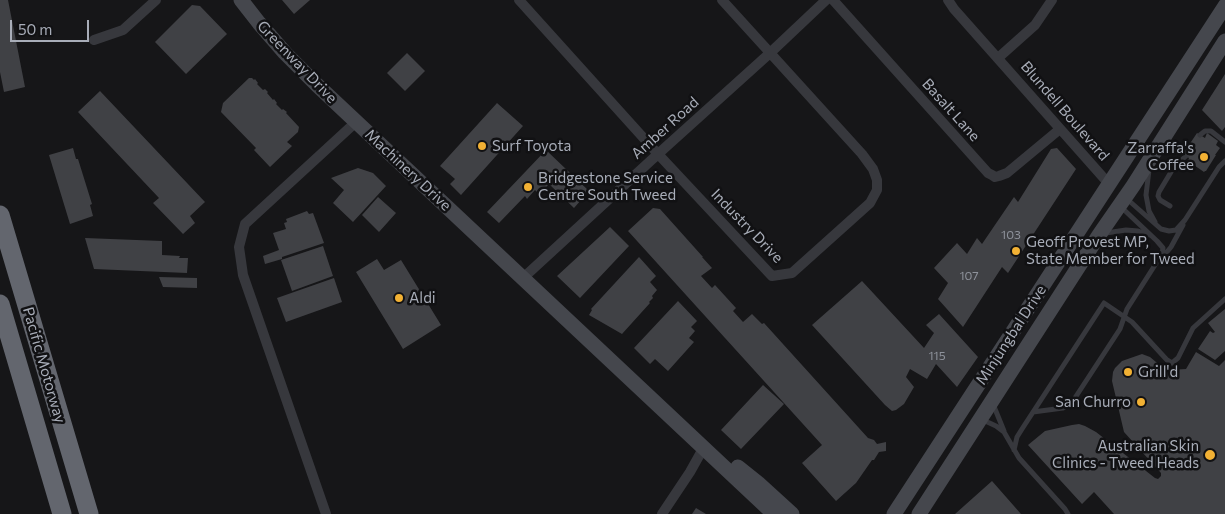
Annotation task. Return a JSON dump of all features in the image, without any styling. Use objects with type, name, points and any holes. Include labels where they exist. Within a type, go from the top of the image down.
[{"type":"highway","name":"Pacific Motorway","points":[[0,215],[89,514]]},
{"type":"highway","name":"Pacific Motorway","points":[[0,304],[62,514]]},
{"type":"main road","name":"Greenway Drive","points":[[241,0],[285,53],[356,122]]},
{"type":"main road","name":"Minjungbal Drive","points":[[894,514],[1225,6]]},
{"type":"main road","name":"Minjungbal Drive","points":[[919,514],[1225,42]]},
{"type":"main road","name":"Machinery Drive","points":[[356,122],[774,514]]},
{"type":"main road","points":[[1109,184],[1122,201]]},
{"type":"main road","name":"Machinery Drive","points":[[708,451],[744,472],[792,514]]},
{"type":"street","points":[[94,40],[123,30],[156,0]]},
{"type":"street","name":"Industry Drive","points":[[519,0],[658,154],[772,276],[792,273],[870,203],[877,190],[876,180],[873,169],[862,154],[722,0]]},
{"type":"street","name":"Amber Road","points":[[523,278],[770,54],[826,0]]},
{"type":"street","name":"Basalt Lane","points":[[833,0],[981,166],[995,177],[1007,173],[1060,129]]},
{"type":"street","name":"Blundell Boulevard","points":[[948,0],[1109,184]]},
{"type":"street","name":"Blundell Boulevard","points":[[998,58],[1035,26],[1052,0]]},
{"type":"street","name":"Machinery Drive","points":[[326,514],[243,275],[239,247],[245,224],[356,122]]},
{"type":"street","points":[[662,514],[690,472],[708,451]]},
{"type":"lane","points":[[1200,135],[1210,130],[1225,142]]},
{"type":"lane","points":[[1170,206],[1160,200],[1159,192],[1175,166],[1186,156]]},
{"type":"lane","points":[[1151,157],[1146,195],[1149,210],[1156,225]]},
{"type":"lane","points":[[1122,201],[1163,230],[1171,231],[1178,228],[1185,220],[1219,167],[1225,161]]},
{"type":"lane","points":[[1122,201],[1160,244],[1163,249],[1160,260]]},
{"type":"lane","points":[[1033,412],[1063,408],[1071,404],[1120,329],[1127,309],[1171,247],[1181,231],[1185,220]]},
{"type":"lane","points":[[1099,235],[1126,230],[1152,236]]},
{"type":"lane","points":[[1014,450],[1017,437],[1022,428],[1104,303],[1136,326],[1167,360],[1172,362],[1178,358],[1193,328],[1225,298]]},
{"type":"lane","points":[[992,402],[1005,434],[1019,458],[1068,514]]},
{"type":"lane","points":[[981,419],[1005,434],[1018,432],[1022,428]]},
{"type":"building","points":[[0,0],[8,0],[25,87],[4,92],[0,72]]},
{"type":"building","points":[[282,0],[310,0],[294,14]]},
{"type":"building","points":[[192,5],[200,6],[227,34],[186,74],[155,42]]},
{"type":"building","points":[[407,53],[425,71],[405,91],[387,73]]},
{"type":"building","points":[[1225,74],[1225,127],[1222,131],[1202,110]]},
{"type":"building","points":[[249,78],[255,79],[257,84],[268,92],[276,104],[287,112],[299,127],[298,132],[287,142],[292,146],[270,167],[254,150],[256,148],[221,112],[223,103]]},
{"type":"building","points":[[100,91],[205,202],[190,216],[195,223],[183,234],[153,203],[159,198],[78,112]]},
{"type":"building","name":"Surf Toyota","points":[[497,103],[523,126],[461,195],[450,184],[455,179],[440,166]]},
{"type":"building","points":[[1197,133],[1205,138],[1207,133],[1218,141],[1216,145],[1220,148],[1204,172],[1188,161],[1189,158],[1183,154]]},
{"type":"building","points":[[73,148],[92,204],[90,205],[93,216],[70,224],[49,155]]},
{"type":"building","points":[[1057,148],[1076,169],[1008,273],[1002,267],[963,327],[938,299],[948,283],[934,268],[957,243],[967,254],[977,238],[982,244],[1014,197],[1018,202],[1051,149]]},
{"type":"building","name":"Bridgestone Service Centre South Tweed","points":[[546,150],[589,191],[574,208],[549,184],[539,194],[535,190],[527,199],[525,196],[499,223],[487,212]]},
{"type":"building","points":[[358,168],[373,173],[386,186],[353,222],[333,203],[344,190],[331,178]]},
{"type":"building","points":[[378,197],[396,213],[379,232],[362,215]]},
{"type":"building","points":[[653,208],[660,209],[712,268],[701,276],[712,288],[715,285],[736,308],[733,311],[743,322],[752,314],[762,324],[764,323],[868,438],[874,440],[877,444],[886,442],[886,451],[879,452],[856,483],[836,501],[802,463],[822,445],[628,231]]},
{"type":"building","points":[[307,211],[309,214],[313,213],[324,243],[265,264],[263,256],[279,250],[273,233],[286,229],[284,223],[287,222],[286,219]]},
{"type":"building","points":[[610,227],[629,246],[580,298],[557,276]]},
{"type":"building","points":[[85,238],[162,241],[162,255],[188,258],[187,273],[94,269]]},
{"type":"building","points":[[323,246],[333,276],[292,291],[281,260]]},
{"type":"building","points":[[639,257],[656,276],[650,282],[657,290],[652,296],[653,298],[650,303],[622,334],[589,315],[591,309]]},
{"type":"building","name":"Aldi","points":[[377,259],[384,270],[401,260],[441,325],[403,349],[356,272]]},
{"type":"building","points":[[159,277],[197,278],[197,288],[163,287]]},
{"type":"building","points":[[334,278],[342,302],[286,322],[277,298]]},
{"type":"building","points":[[862,281],[924,348],[934,333],[926,325],[939,314],[978,357],[957,387],[936,364],[927,379],[910,369],[906,377],[914,387],[904,404],[892,411],[812,325]]},
{"type":"building","points":[[678,301],[697,321],[691,327],[695,331],[689,338],[694,342],[668,371],[655,359],[650,364],[634,348]]},
{"type":"building","points":[[1225,309],[1225,351],[1215,360],[1198,349],[1210,331],[1215,332],[1208,323]]},
{"type":"building","points":[[1196,352],[1219,366],[1225,360],[1225,514],[1114,514],[1094,492],[1082,504],[1028,445],[1045,431],[1079,424],[1096,432],[1158,479],[1161,473],[1124,432],[1112,381],[1113,372],[1122,361],[1142,354],[1150,357],[1165,369],[1186,369]]},
{"type":"building","points":[[763,385],[784,404],[741,449],[721,430]]},
{"type":"building","points":[[992,481],[1021,514],[955,514]]},
{"type":"building","points":[[696,508],[706,514],[692,514]]},
{"type":"place","name":"Surf Toyota","points":[[482,146]]},
{"type":"place","name":"Zarraffa's Coffee","points":[[1204,157]]},
{"type":"place","name":"Bridgestone Service Centre South Tweed","points":[[528,187]]},
{"type":"place","name":"Geoff Provest MP, State Member for Tweed","points":[[1016,251]]},
{"type":"place","name":"Aldi","points":[[399,298]]},
{"type":"place","name":"Grill'd","points":[[1128,372]]},
{"type":"place","name":"San Churro","points":[[1141,402]]},
{"type":"place","name":"Australian Skin Clinics - Tweed Heads","points":[[1210,455]]}]
